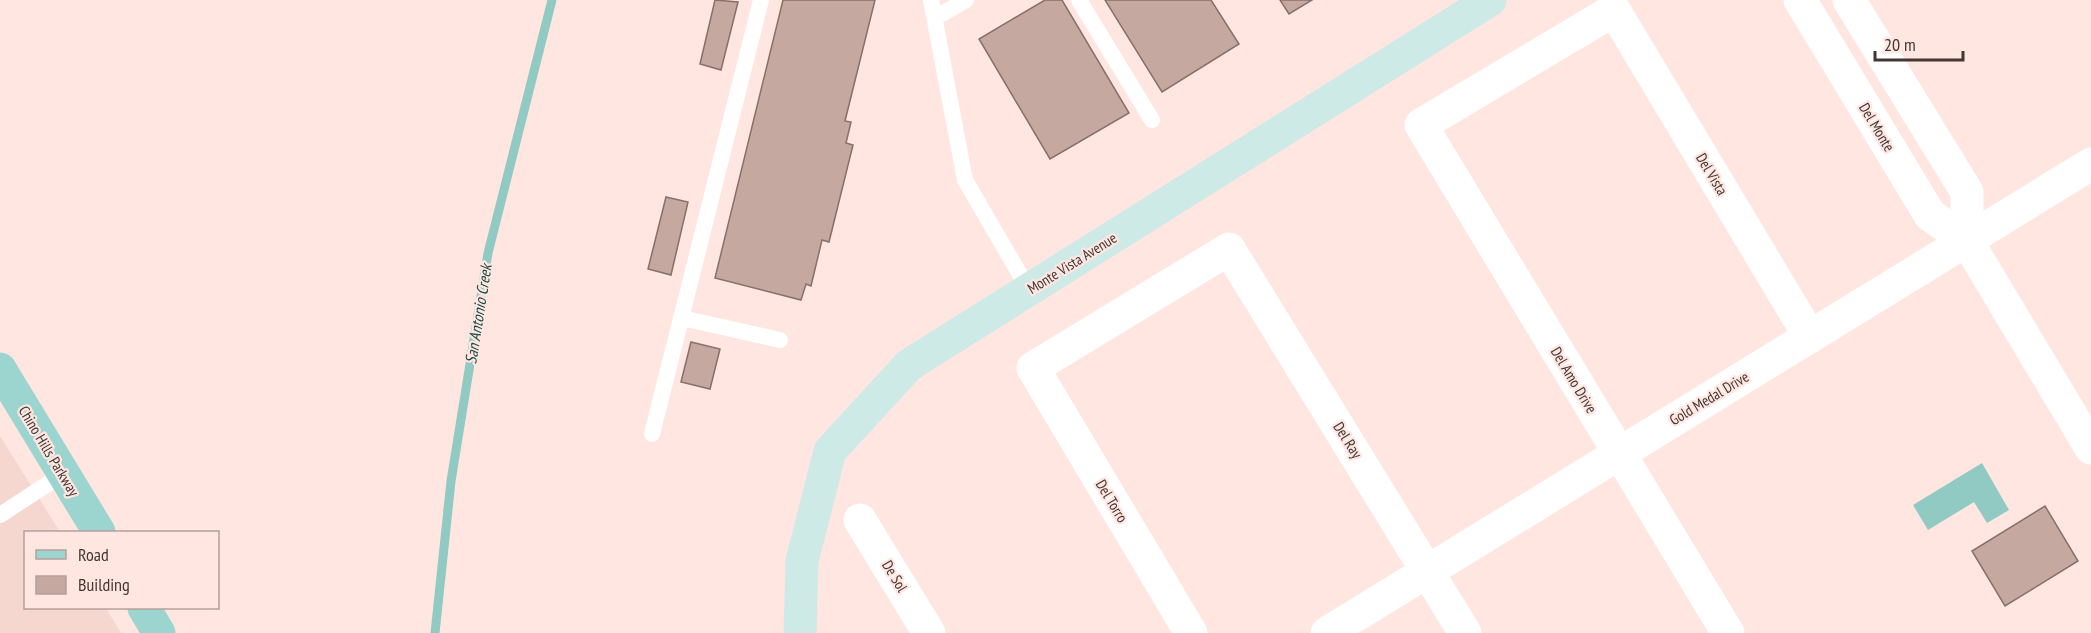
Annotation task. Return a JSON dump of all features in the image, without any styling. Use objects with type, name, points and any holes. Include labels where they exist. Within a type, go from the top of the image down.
[{"type":"main road","name":"Chino Hills Parkway","points":[[0,369],[98,531]]},
{"type":"main road","points":[[145,609],[159,633]]},
{"type":"street","name":"Monte Vista Avenue","points":[[800,633],[802,561],[830,451],[909,365],[1490,0]]},
{"type":"street","name":"Del Monte","points":[[1800,0],[1930,215],[1967,241],[2091,448]]},
{"type":"street","points":[[1849,0],[1967,192],[1967,241]]},
{"type":"street","name":"Del Amo Drive","points":[[1614,10],[1421,126],[1728,633]]},
{"type":"street","name":"Del Vista","points":[[1614,10],[1810,337]]},
{"type":"street","name":"Gold Medal Drive","points":[[1327,633],[2091,164]]},
{"type":"street","name":"Del Torro","points":[[1191,633],[1033,368],[1229,249]]},
{"type":"street","name":"Del Ray","points":[[1229,249],[1465,633]]},
{"type":"street","name":"De Sol","points":[[860,520],[929,633]]},
{"type":"lane","points":[[652,434],[761,0]]},
{"type":"lane","points":[[931,0],[965,180],[1029,290]]},
{"type":"lane","points":[[935,18],[966,0]]},
{"type":"lane","points":[[1079,0],[1152,120]]},
{"type":"lane","points":[[682,318],[780,340]]},
{"type":"lane","points":[[0,515],[63,474]]},
{"type":"shaded area","points":[[0,436],[59,531],[24,531],[24,609],[107,609],[121,633],[0,633]]},
{"type":"water","points":[[1982,463],[2009,510],[1987,523],[1974,502],[1928,530],[1913,505]]},
{"type":"building","points":[[715,0],[738,2],[721,70],[700,64]]},
{"type":"building","points":[[783,0],[875,0],[845,121],[851,122],[846,143],[853,145],[829,242],[822,240],[811,286],[806,284],[801,300],[715,278]]},
{"type":"building","points":[[1045,0],[1062,0],[1129,113],[1050,159],[979,39]]},
{"type":"building","points":[[1105,0],[1211,0],[1239,44],[1162,92]]},
{"type":"building","points":[[1280,0],[1312,0],[1289,14]]},
{"type":"building","points":[[666,197],[688,202],[671,275],[648,269]]},
{"type":"building","points":[[691,342],[720,349],[710,389],[681,382]]},
{"type":"building","points":[[2045,506],[2078,561],[2005,606],[1972,551]]},
{"type":"waterway","name":"San Antonio Creek","points":[[435,633],[451,481],[488,253],[552,0]]}]
